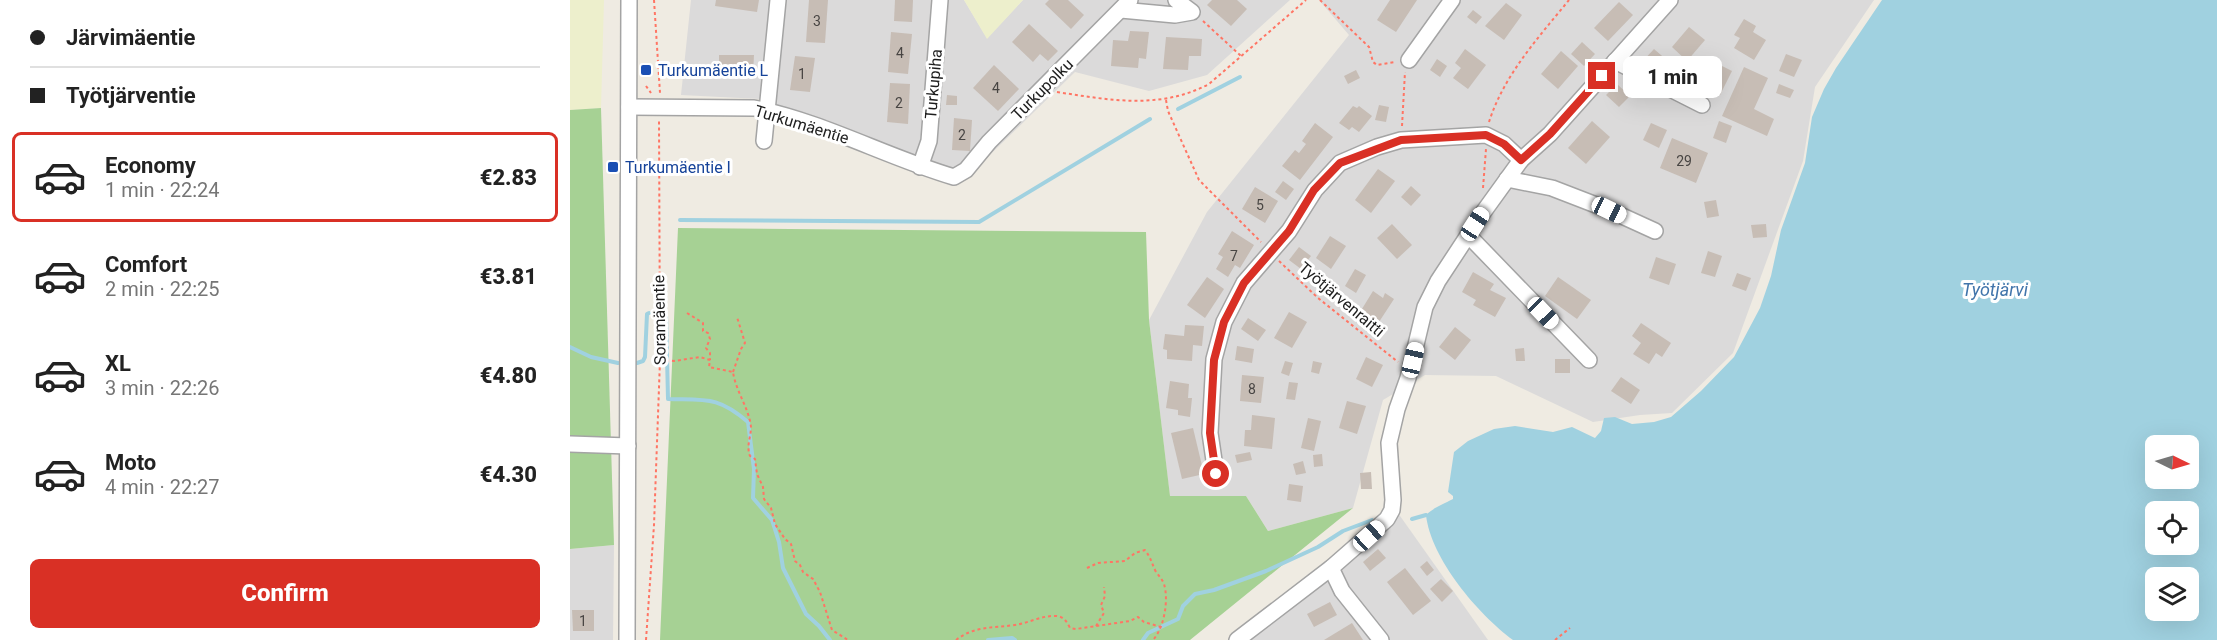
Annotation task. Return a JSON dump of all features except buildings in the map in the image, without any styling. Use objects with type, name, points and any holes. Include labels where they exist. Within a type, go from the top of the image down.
[{"type":"street","name":"Soramäentie","points":[[627,640],[628,0]]},
{"type":"street","points":[[764,141],[778,0]]},
{"type":"street","name":"Turkupiha","points":[[920,167],[928,141],[940,0]]},
{"type":"street","points":[[1176,0],[1192,12]]},
{"type":"street","points":[[1409,60],[1452,0]]},
{"type":"street","points":[[1237,640],[1331,568],[1387,519],[1392,510],[1393,500],[1389,443],[1425,307],[1438,281],[1521,160],[1550,134],[1670,0]]},
{"type":"street","name":"Turkupolku","points":[[966,170],[989,142],[1125,5],[1176,15],[1192,12]]},
{"type":"street","points":[[1615,62],[1702,105]]},
{"type":"street","name":"Turkumäentie","points":[[629,107],[660,99],[754,108],[824,128],[920,167],[954,177],[966,170]]},
{"type":"street","points":[[1216,474],[1210,433],[1214,360],[1224,322],[1244,283],[1289,231],[1314,190],[1340,163],[1401,140],[1486,135],[1504,144],[1521,160]]},
{"type":"street","points":[[1507,179],[1552,188],[1655,231]]},
{"type":"street","points":[[1468,235],[1588,360]]},
{"type":"street","points":[[570,444],[628,446]]},
{"type":"street","points":[[1331,568],[1342,591],[1381,640]]},
{"type":"path","name":"Soramäentie","points":[[646,640],[654,525],[660,360],[660,99],[654,0]]},
{"type":"path","points":[[1054,92],[1091,97],[1166,100],[1192,93],[1209,84],[1306,0]]},
{"type":"path","points":[[1320,0],[1369,47],[1373,62],[1377,65],[1409,60],[1404,75],[1401,140]]},
{"type":"path","points":[[1483,191],[1486,135],[1496,104],[1505,85],[1536,40],[1569,0]]},
{"type":"path","points":[[1192,12],[1242,57]]},
{"type":"path","points":[[646,86],[648,92],[660,99]]},
{"type":"path","name":"Työtjärvenraitti","points":[[1166,100],[1168,111],[1199,180],[1318,298],[1406,368]]},
{"type":"path","points":[[687,313],[703,323],[703,331],[708,333],[710,339],[706,348],[710,353],[709,367],[733,372]]},
{"type":"path","points":[[737,317],[745,343],[733,372],[749,416],[751,430],[748,451],[755,459],[764,499],[771,508],[775,524],[791,544],[795,561],[803,572],[813,579],[820,592],[832,630],[848,640]]},
{"type":"path","points":[[660,360],[674,362],[700,357],[710,360]]},
{"type":"path","points":[[1087,568],[1098,563],[1125,561],[1135,553],[1145,550],[1152,558],[1155,570],[1165,588],[1166,612],[1160,632],[1153,640]]},
{"type":"path","points":[[1095,627],[1104,613],[1101,605],[1105,596],[1104,587]]},
{"type":"path","points":[[956,640],[970,631],[984,627],[1016,625],[1059,616],[1065,619],[1070,628],[1095,627],[1130,621],[1138,617],[1144,622],[1161,627]]},
{"type":"path","points":[[1555,640],[1570,628]]},
{"type":"shaded area","points":[[691,0],[964,0],[987,38],[1023,0],[1290,0],[1207,75],[1149,91],[1075,72],[966,178],[760,99],[681,95]]},
{"type":"shaded area","points":[[1319,0],[1874,0],[1815,87],[1803,161],[1733,353],[1672,413],[1593,422],[1496,376],[1425,375],[1383,400],[1353,508],[1268,531],[1246,496],[1170,497],[1149,320],[1207,212],[1349,35]]},
{"type":"shaded area","points":[[1393,506],[1488,640],[1250,640],[1258,630]]},
{"type":"shaded area","points":[[614,545],[613,640],[570,640],[570,549]]},
{"type":"green space","points":[[570,0],[604,0],[601,108],[570,110]]},
{"type":"green space","points":[[964,0],[1023,0],[987,39]]},
{"type":"green space","points":[[601,108],[614,545],[570,549],[570,110]]},
{"type":"green space","points":[[678,228],[1146,232],[1149,320],[1170,496],[1246,496],[1268,531],[1353,508],[1190,640],[660,640]]},
{"type":"water","name":"Työtjärvi","points":[[1882,0],[2217,0],[2217,640],[1513,640],[1485,616],[1458,584],[1437,549],[1426,515],[1453,499],[1448,492],[1454,452],[1468,441],[1494,429],[1515,426],[1553,432],[1572,427],[1595,438],[1601,431],[1604,418],[1615,417],[1632,424],[1654,422],[1671,417],[1701,391],[1734,357],[1760,308],[1771,276],[1781,230],[1805,163],[1812,117],[1824,89]]},
{"type":"waterway","points":[[1178,109],[1240,77]]},
{"type":"waterway","points":[[680,220],[979,222],[1150,119]]},
{"type":"waterway","points":[[637,363],[643,361],[645,357],[647,314],[649,313]]},
{"type":"waterway","points":[[663,313],[666,314],[668,399],[711,401],[728,408],[748,422],[754,469],[753,498],[772,520],[779,542],[783,568],[806,614],[830,640]]},
{"type":"waterway","points":[[570,347],[591,357],[618,363]]},
{"type":"waterway","points":[[1412,519],[1426,515]]},
{"type":"waterway","points":[[1143,640],[1148,633],[1178,619],[1183,606],[1195,594],[1214,590],[1266,571],[1318,547],[1343,531],[1372,520]]},
{"type":"waterway","points":[[988,640],[1012,638],[1015,640]]},
{"type":"place","name":"Turkumäentie L","points":[[646,70]]},
{"type":"place","name":"Turkumäentie I","points":[[613,167]]},
{"type":"route","points":[[1216,474],[1210,433],[1214,360],[1224,322],[1244,283],[1289,231],[1314,190],[1340,163],[1377,147],[1401,140],[1486,135],[1496,138],[1521,160],[1550,134],[1602,76]]}]
